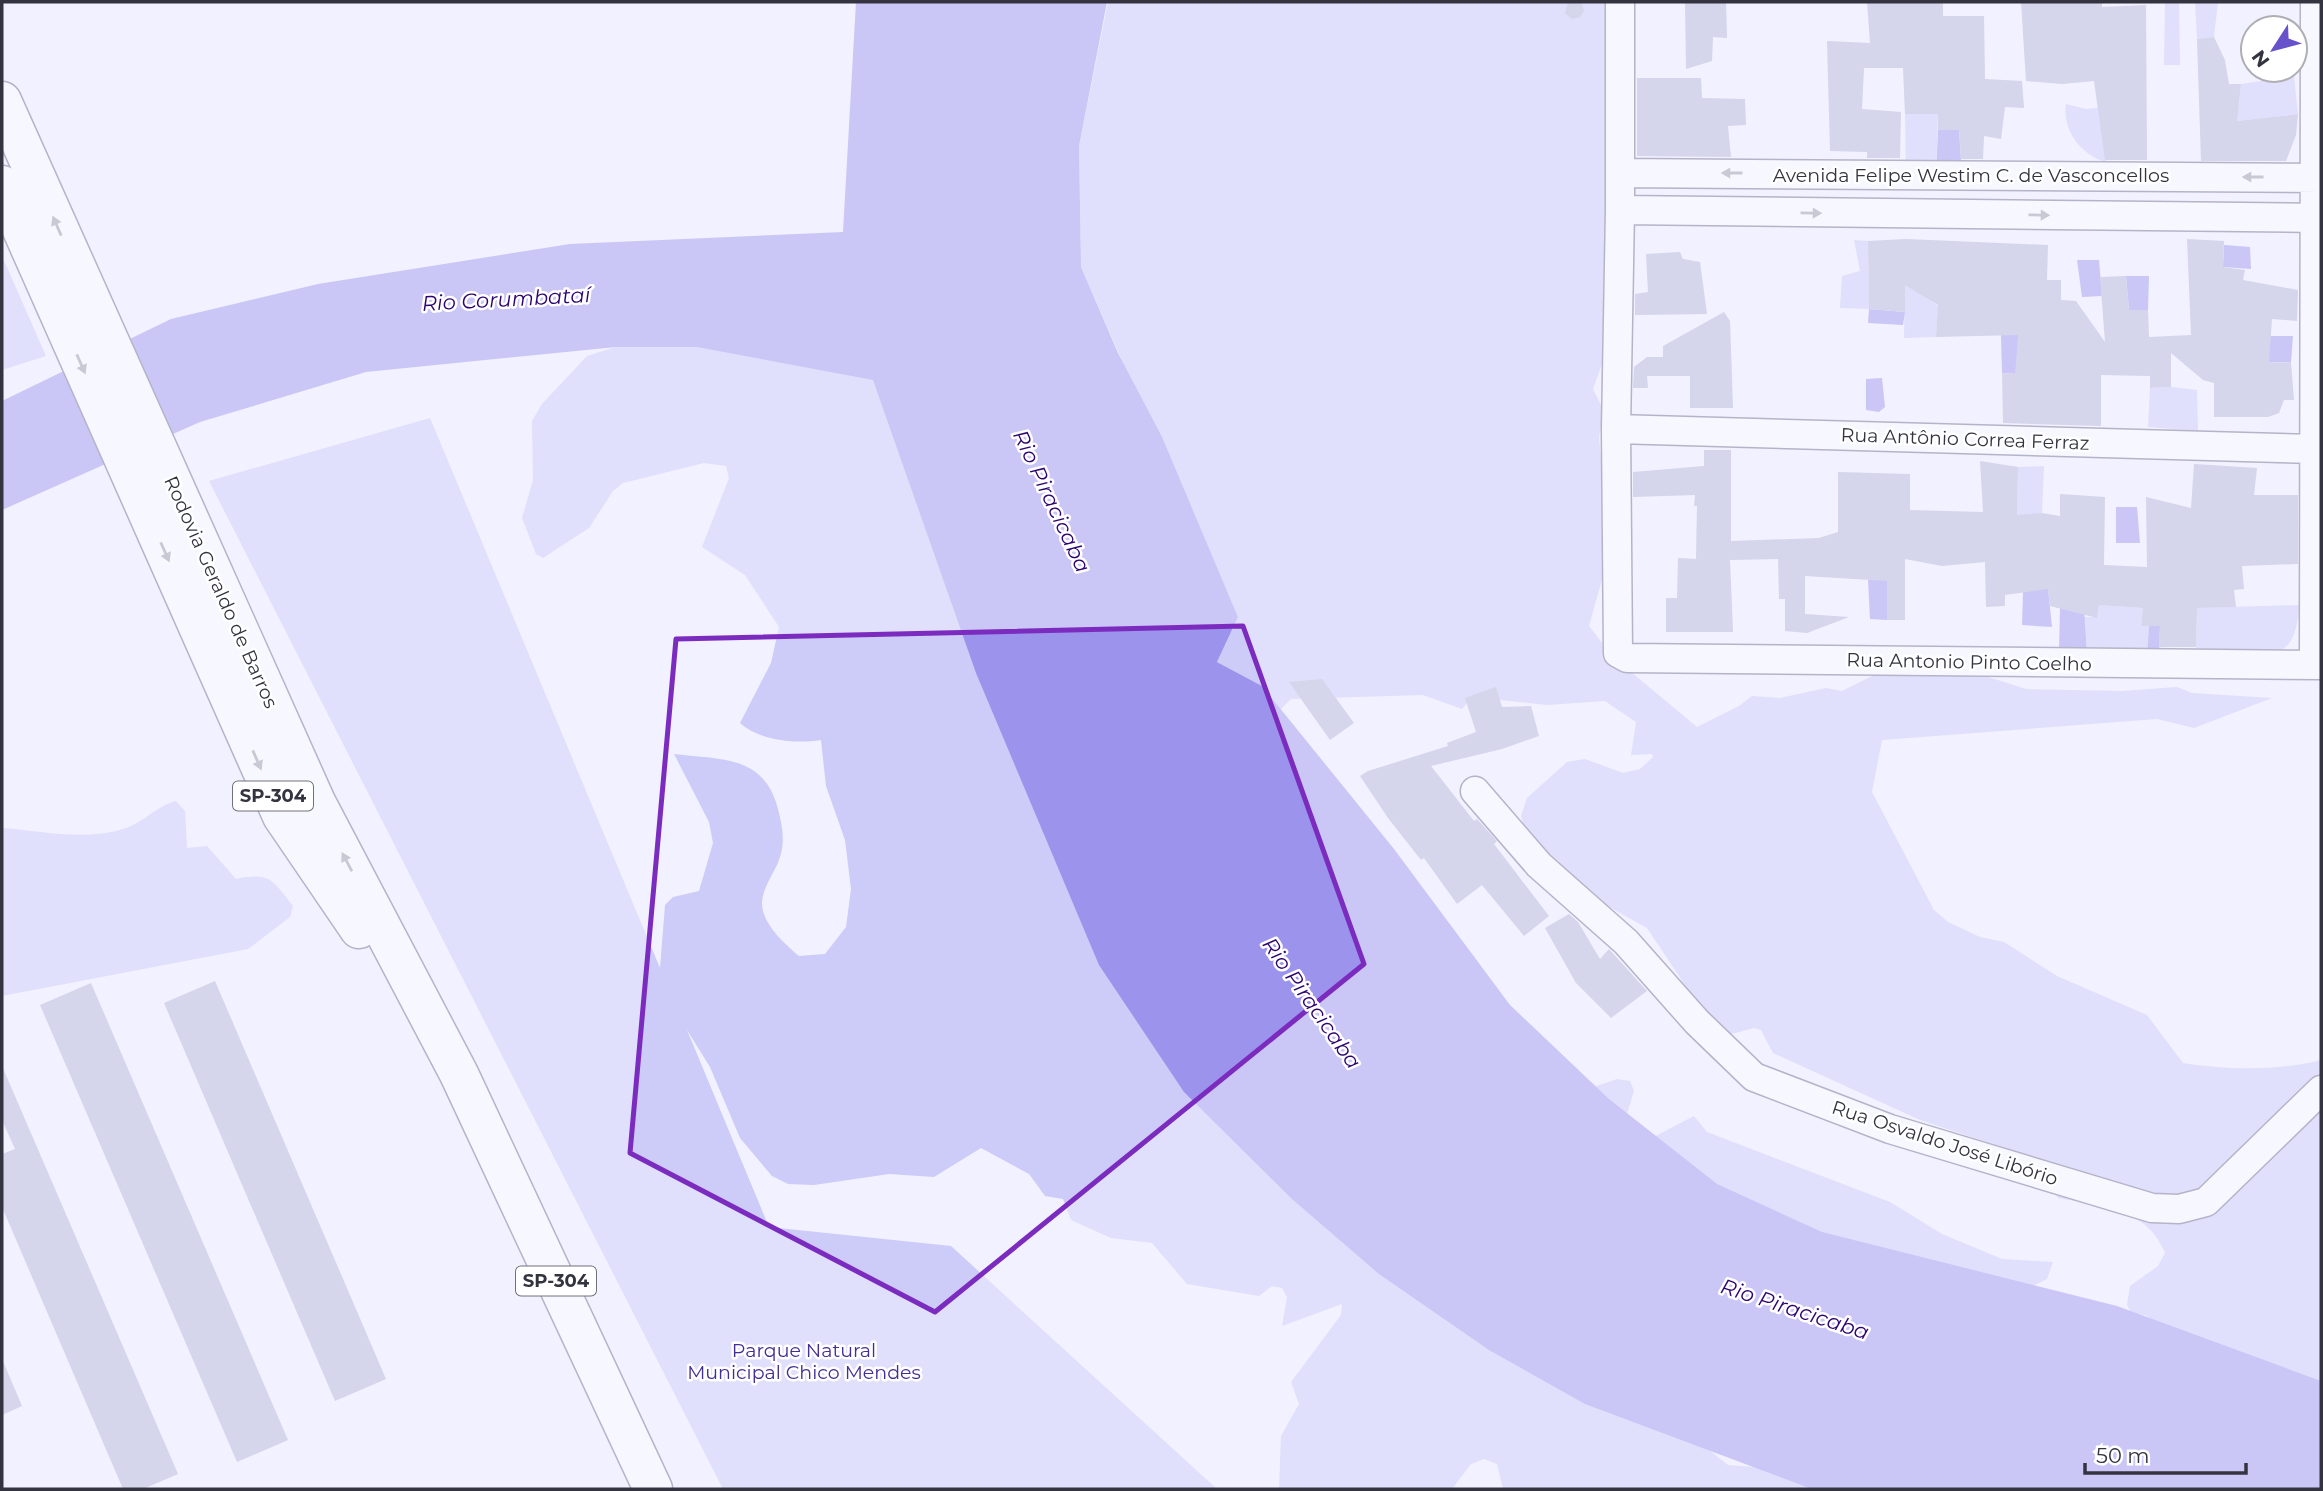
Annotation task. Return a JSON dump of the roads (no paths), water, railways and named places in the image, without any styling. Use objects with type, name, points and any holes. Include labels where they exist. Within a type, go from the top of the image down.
[{"type":"highway","name":"Rodovia Geraldo de Barros","points":[[2,102],[69,295],[153,483],[459,1074],[653,1489]]},
{"type":"highway","name":"Rodovia Geraldo de Barros","points":[[2,185],[69,295]]},
{"type":"street","points":[[1616,429],[1620,211],[1619,2]]},
{"type":"street","points":[[2315,2],[2318,218],[2314,449],[2318,665]]},
{"type":"street","name":"Avenida Felipe Westim C. de Vasconcellos","points":[[1620,173],[2318,178]]},
{"type":"street","name":"Avenida Felipe Westim C. de Vasconcellos","points":[[1620,211],[2318,218]]},
{"type":"street","name":"Rua Antônio Correa Ferraz","points":[[1616,429],[2314,449]]},
{"type":"street","name":"Rua Antonio Pinto Coelho","points":[[1616,429],[1618,653],[1627,658],[2318,665]]},
{"type":"street","name":"Rua Osvaldo José Libório","points":[[1475,791],[1539,865],[1626,942],[1698,1022],[1754,1077],[1890,1129],[2152,1208],[2179,1209],[2206,1202],[2321,1090]]},
{"type":"water","points":[[856,2],[1107,2],[1079,146],[1081,267],[1118,353],[1162,437],[1238,617],[1217,662],[1262,686],[1394,849],[1510,1005],[1609,1099],[1717,1184],[1822,1232],[2117,1306],[2321,1381],[2321,1489],[1812,1489],[1585,1404],[1489,1350],[1379,1274],[1292,1199],[1184,1092],[1099,965],[976,673],[873,380],[697,347],[616,347],[366,372],[200,422],[2,510],[2,401],[171,319],[318,284],[570,244],[843,232]]},
{"type":"water","points":[[1938,130],[1959,130],[1962,174],[1936,175]]},
{"type":"water","points":[[2224,245],[2250,247],[2251,269],[2223,267]]},
{"type":"water","points":[[2077,260],[2099,260],[2102,296],[2082,297]]},
{"type":"water","points":[[2126,276],[2149,276],[2148,310],[2129,310]]},
{"type":"water","points":[[1869,309],[1905,312],[1903,325],[1868,323]]},
{"type":"water","points":[[2001,335],[2018,335],[2018,374],[2002,373]]},
{"type":"water","points":[[2230,336],[2293,336],[2291,362],[2231,364]]},
{"type":"water","points":[[1882,378],[1885,407],[1879,412],[1866,410],[1866,379]]},
{"type":"water","points":[[2116,507],[2137,507],[2140,543],[2116,543]]},
{"type":"water","points":[[1868,580],[1887,580],[1887,620],[1870,619]]},
{"type":"water","points":[[2048,588],[2052,627],[2022,625],[2023,592]]},
{"type":"water","points":[[2084,607],[2087,653],[2059,652],[2060,608]]},
{"type":"water","points":[[2149,626],[2160,626],[2159,655],[2147,655]]},
{"type":"water label","name":"Rio Corumbataí","points":[[506,299]]},
{"type":"water label","name":"Rio Piracicaba","points":[[1052,501]]},
{"type":"water label","name":"Rio Piracicaba","points":[[1312,1003]]},
{"type":"water label","name":"Rio Piracicaba","points":[[1795,1309]]},
{"type":"park label","name":"Parque Natural Municipal Chico Mendes","points":[[804,1361]]}]
